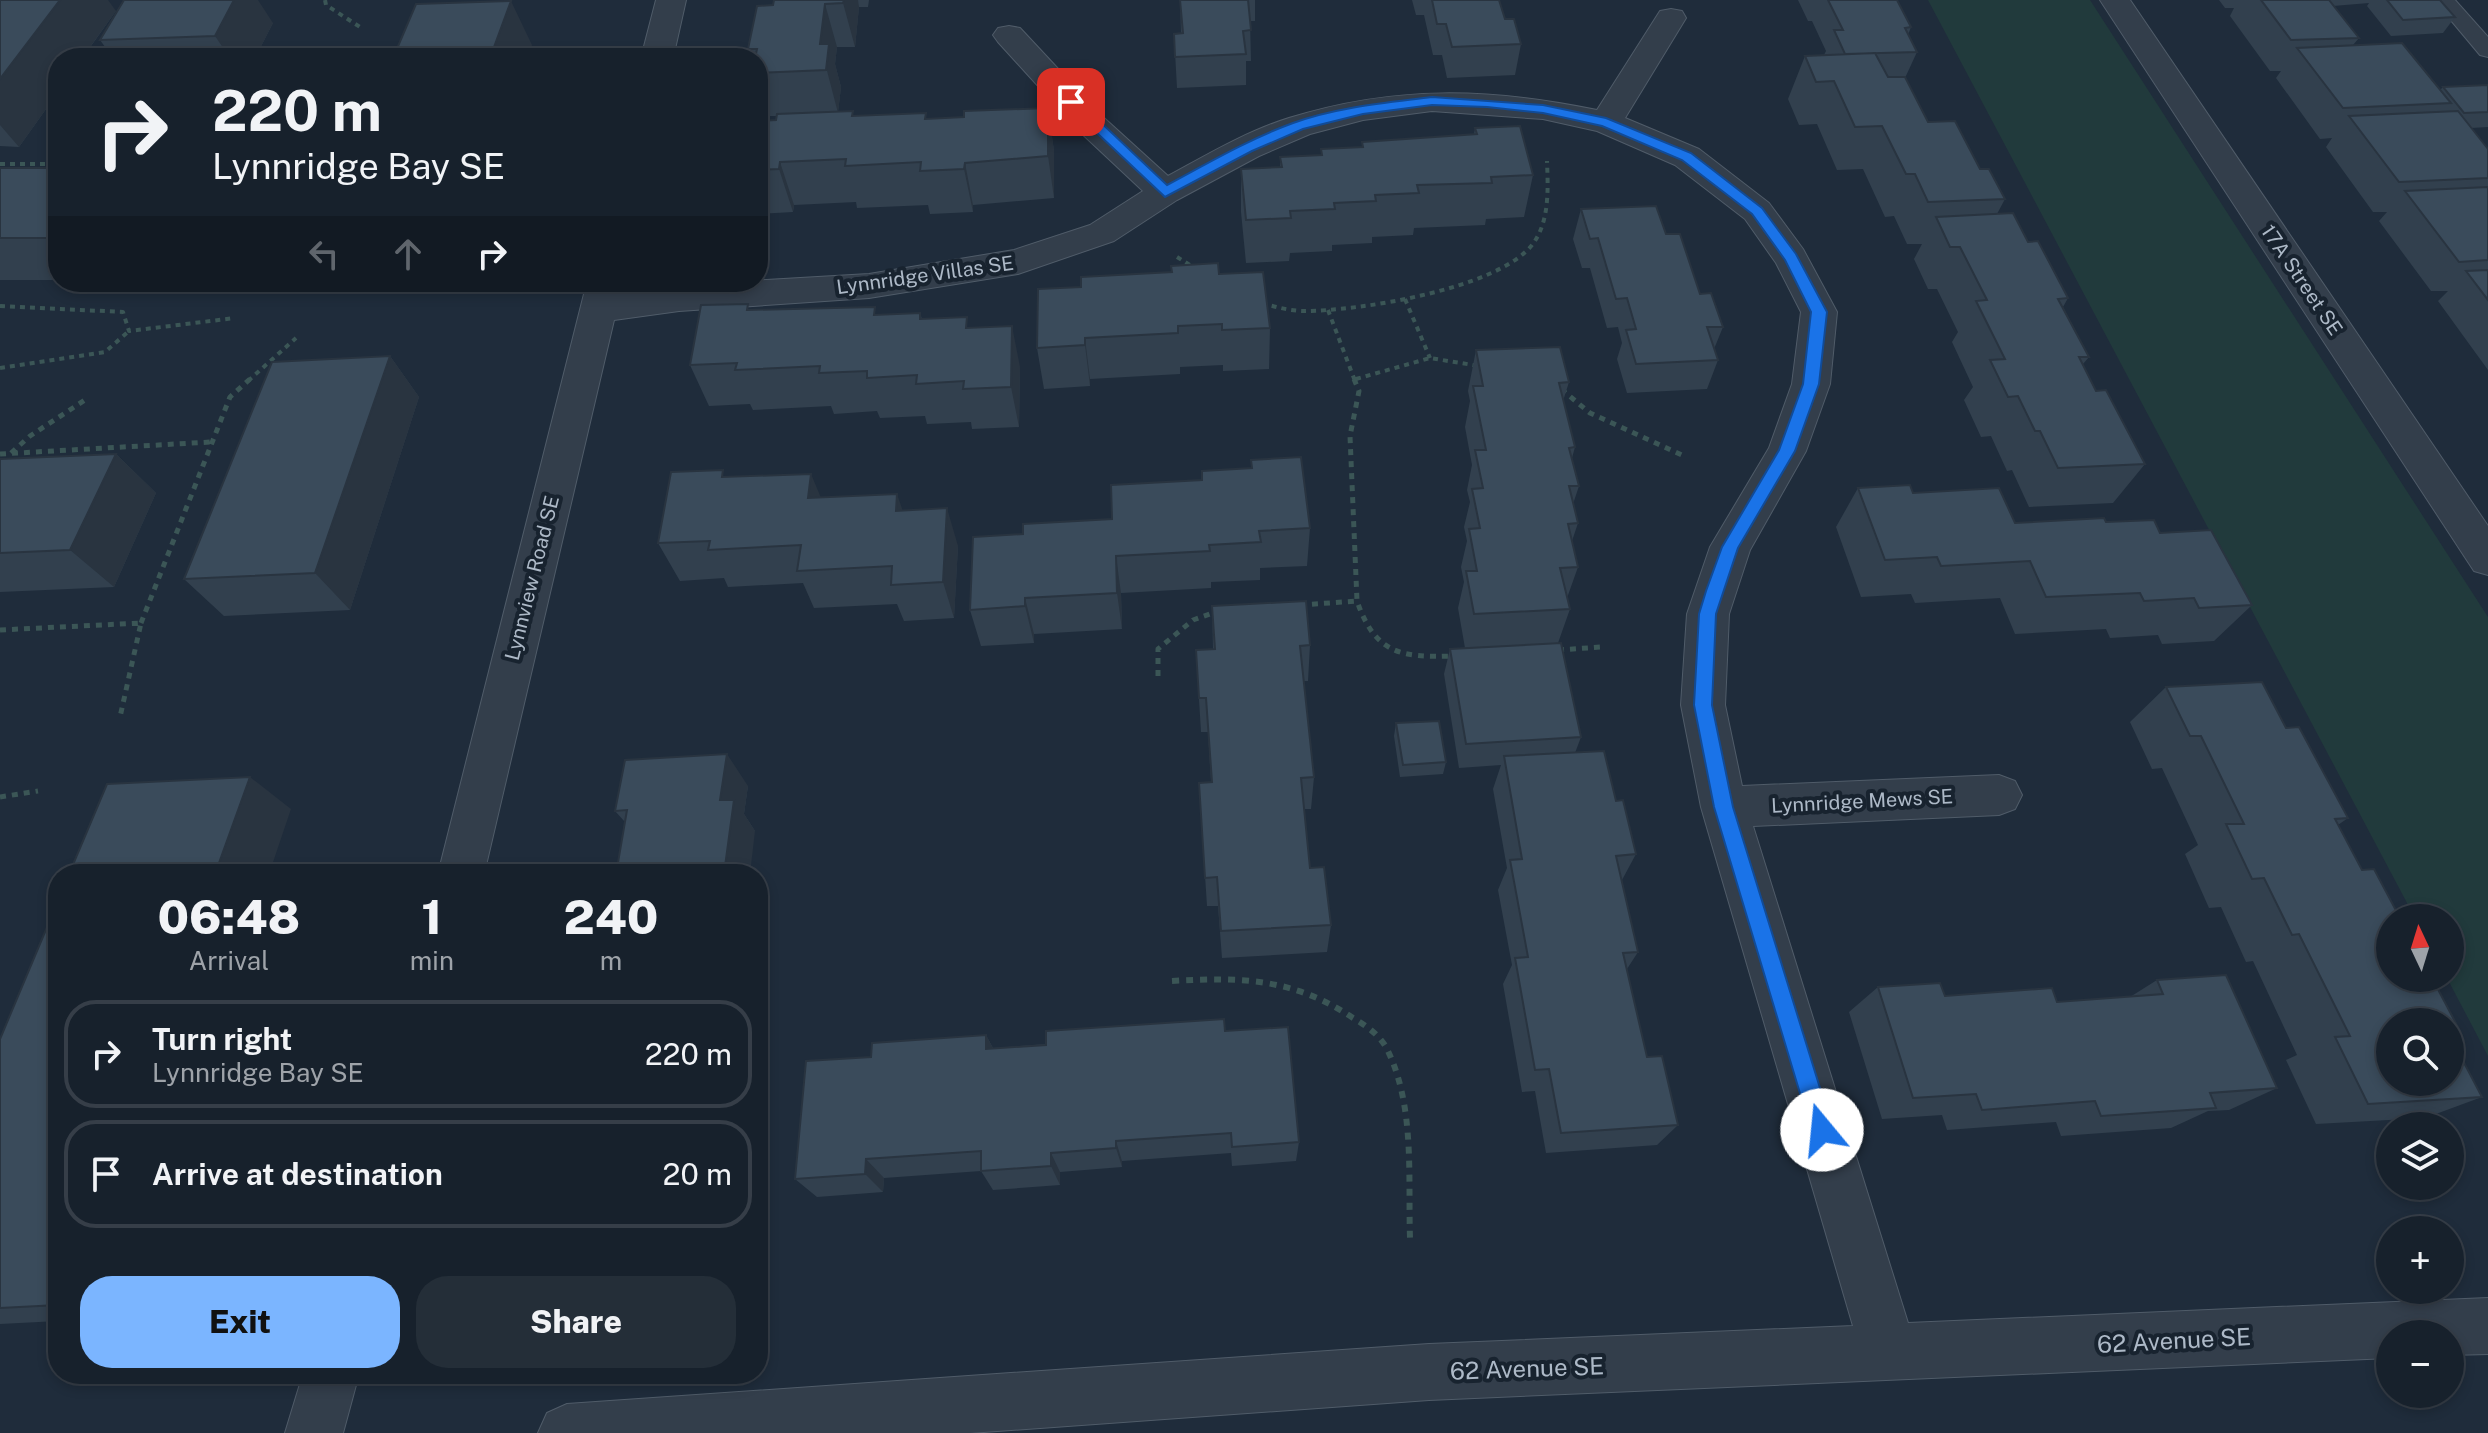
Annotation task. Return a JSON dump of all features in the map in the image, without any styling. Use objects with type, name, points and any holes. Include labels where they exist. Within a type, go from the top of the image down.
[{"type":"street","points":[[659,48],[671,0]]},
{"type":"street","name":"17A Street SE","points":[[2115,0],[2488,559]]},
{"type":"street","points":[[1606,122],[1671,18]]},
{"type":"street","points":[[1009,35],[1091,124],[1165,192]]},
{"type":"street","name":"Lynnridge Villas SE","points":[[601,296],[679,298],[869,286],[1018,262],[1102,233],[1165,192],[1247,148],[1299,126],[1363,110],[1432,101],[1543,109],[1606,122],[1687,157],[1757,211],[1791,258],[1819,312],[1811,384],[1787,451],[1730,547],[1708,614],[1703,705],[1724,807],[1889,1353]]},
{"type":"street","name":"Lynnview Road SE","points":[[463,864],[601,296]]},
{"type":"street","name":"Lynnridge Mews SE","points":[[1724,807],[1999,795]]},
{"type":"street","name":"62 Avenue SE","points":[[567,1433],[1429,1372],[2488,1326]]},
{"type":"street","points":[[314,1433],[328,1384]]},
{"type":"lane","points":[[2444,0],[2488,50]]},
{"type":"path","points":[[325,0],[326,5],[360,27]]},
{"type":"path","points":[[1255,300],[1305,311],[1328,310],[1405,299],[1498,269],[1531,247],[1548,205],[1547,161]]},
{"type":"path","points":[[0,164],[48,164]]},
{"type":"path","points":[[1177,257],[1198,270]]},
{"type":"path","points":[[1405,299],[1430,358]]},
{"type":"path","points":[[0,306],[123,312],[129,331]]},
{"type":"path","points":[[1328,310],[1359,391],[1350,436],[1357,601],[1363,622],[1377,643],[1402,656],[1462,656]]},
{"type":"path","points":[[0,368],[105,352],[129,331],[235,318]]},
{"type":"path","points":[[120,717],[141,623],[230,397],[296,338]]},
{"type":"path","points":[[1356,379],[1430,358],[1488,368]]},
{"type":"path","points":[[1551,383],[1590,413],[1682,455]]},
{"type":"path","points":[[11,453],[30,436],[88,398]]},
{"type":"path","points":[[0,454],[211,442]]},
{"type":"path","points":[[1287,605],[1357,601]]},
{"type":"path","points":[[1158,676],[1158,649],[1176,632],[1210,612],[1222,611]]},
{"type":"path","points":[[0,630],[141,623]]},
{"type":"path","points":[[1555,650],[1601,647]]},
{"type":"path","points":[[0,797],[38,791]]},
{"type":"path","points":[[1172,981],[1267,978],[1302,989],[1371,1028],[1388,1048],[1401,1087],[1410,1238]]},
{"type":"green space","points":[[1928,0],[2090,0],[2488,617],[2488,1056],[2454,992],[2464,992],[2464,904],[2408,904]]},
{"type":"building","points":[[0,0],[60,0],[0,79]]},
{"type":"building","points":[[124,0],[234,0],[215,36],[100,40]]},
{"type":"building","points":[[774,0],[844,0],[843,3],[825,4],[820,44],[829,44],[826,70],[768,73],[768,48],[748,48],[757,6],[773,5]]},
{"type":"building","points":[[1180,0],[1248,0],[1251,30],[1243,31],[1246,54],[1175,57],[1174,34],[1183,33]]},
{"type":"building","points":[[1432,0],[1499,0],[1505,19],[1514,19],[1521,44],[1452,47],[1446,24],[1437,24]]},
{"type":"building","points":[[1828,0],[1897,0],[1911,27],[1905,28],[1917,52],[1845,54],[1834,30],[1843,30]]},
{"type":"building","points":[[2261,0],[2329,0],[2359,38],[2291,40]]},
{"type":"building","points":[[2387,0],[2440,0],[2455,17],[2403,20]]},
{"type":"building","points":[[511,1],[494,48],[397,48],[416,4]]},
{"type":"building","points":[[2402,43],[2451,103],[2343,108],[2297,48]]},
{"type":"building","points":[[1875,53],[1888,77],[1905,77],[1928,122],[1955,121],[1980,169],[1989,169],[2005,199],[1928,202],[1915,174],[1906,174],[1882,126],[1855,127],[1834,81],[1816,82],[1805,56]]},
{"type":"building","points":[[2488,85],[2488,112],[2464,113],[2443,87]]},
{"type":"building","points":[[1048,108],[1048,156],[965,163],[964,169],[920,171],[921,162],[845,166],[846,159],[780,162],[779,169],[768,170],[768,120],[776,120],[777,114],[853,111],[852,116],[926,113],[925,119],[964,117],[964,111]]},
{"type":"building","points":[[2458,111],[2488,149],[2488,178],[2399,182],[2349,116]]},
{"type":"building","points":[[1520,126],[1533,175],[1491,177],[1492,183],[1417,185],[1419,193],[1375,195],[1376,201],[1334,203],[1335,209],[1290,211],[1291,218],[1246,220],[1241,169],[1282,167],[1280,157],[1322,155],[1321,149],[1363,147],[1362,142],[1477,134],[1475,128]]},
{"type":"building","points":[[0,168],[48,168],[48,238],[0,238]]},
{"type":"building","points":[[2488,187],[2488,260],[2459,262],[2405,191]]},
{"type":"building","points":[[1656,206],[1666,234],[1680,234],[1700,294],[1711,293],[1723,327],[1707,327],[1718,360],[1636,364],[1626,330],[1636,329],[1627,298],[1616,299],[1598,238],[1590,239],[1581,209]]},
{"type":"building","points":[[2013,213],[2028,242],[2038,241],[2068,298],[2058,299],[2089,357],[2079,357],[2096,391],[2106,390],[2145,464],[2058,468],[2018,396],[2008,397],[1990,360],[2005,359],[1976,301],[1987,300],[1960,247],[1950,247],[1936,217]]},
{"type":"building","points":[[1218,263],[1219,274],[1263,272],[1270,328],[1222,330],[1222,324],[1178,326],[1178,333],[1085,338],[1085,345],[1037,348],[1038,289],[1081,287],[1081,277],[1172,272],[1171,266]]},
{"type":"building","points":[[2488,270],[2488,300],[2466,271]]},
{"type":"building","points":[[748,304],[747,310],[875,307],[874,315],[920,313],[920,319],[967,317],[966,328],[1012,326],[1011,387],[963,389],[964,381],[916,384],[917,375],[867,378],[867,371],[819,373],[820,366],[735,370],[737,363],[690,365],[701,305]]},
{"type":"building","points":[[1560,347],[1569,382],[1559,383],[1575,447],[1569,448],[1579,486],[1569,486],[1578,523],[1568,524],[1578,567],[1560,568],[1570,609],[1474,614],[1466,571],[1477,571],[1469,529],[1480,528],[1472,489],[1483,488],[1475,450],[1486,450],[1473,386],[1483,386],[1476,350]]},
{"type":"building","points":[[390,356],[315,573],[184,579],[272,362]]},
{"type":"building","points":[[116,454],[70,550],[0,553],[0,459]]},
{"type":"building","points":[[1301,457],[1310,528],[1259,531],[1261,542],[1209,545],[1210,551],[1116,556],[1117,593],[1025,598],[1025,606],[970,610],[973,537],[1023,534],[1023,524],[1112,519],[1111,485],[1202,480],[1202,471],[1252,468],[1251,460]]},
{"type":"building","points":[[723,470],[722,477],[811,474],[808,498],[897,494],[896,511],[947,508],[943,582],[891,585],[892,566],[797,571],[801,545],[708,550],[710,541],[658,543],[671,472]]},
{"type":"building","points":[[1910,485],[1913,493],[1999,488],[2015,523],[2104,518],[2106,522],[2154,520],[2160,533],[2211,530],[2252,605],[2199,608],[2194,598],[2144,601],[2140,593],[2046,597],[2030,561],[1941,566],[1937,557],[1885,560],[1858,488]]},
{"type":"building","points":[[1306,601],[1310,645],[1300,646],[1314,777],[1301,778],[1310,868],[1324,867],[1331,925],[1221,931],[1217,877],[1205,878],[1199,783],[1212,782],[1206,698],[1199,698],[1196,650],[1215,649],[1212,606]]},
{"type":"building","points":[[1561,643],[1581,737],[1466,744],[1450,649]]},
{"type":"building","points":[[2262,682],[2286,728],[2299,727],[2348,818],[2335,819],[2362,870],[2374,869],[2393,904],[2376,904],[2376,992],[2439,992],[2448,1008],[2376,1008],[2376,1096],[2464,1096],[2464,1063],[2482,1097],[2368,1104],[2335,1037],[2350,1036],[2299,934],[2292,935],[2264,878],[2252,879],[2226,824],[2244,824],[2201,736],[2190,736],[2166,687]]},
{"type":"building","points":[[1439,721],[1446,762],[1403,765],[1396,723]]},
{"type":"building","points":[[1604,751],[1616,801],[1623,800],[1636,854],[1616,856],[1638,952],[1623,953],[1647,1057],[1662,1056],[1678,1125],[1561,1133],[1549,1069],[1535,1070],[1515,958],[1528,957],[1510,860],[1522,859],[1504,756]]},
{"type":"building","points":[[727,754],[720,800],[734,800],[725,864],[618,864],[627,810],[615,811],[625,760]]},
{"type":"building","points":[[250,777],[219,864],[73,864],[107,784]]},
{"type":"building","points":[[48,925],[48,1306],[0,1308],[0,1039]]},
{"type":"building","points":[[2226,975],[2277,1088],[2210,1093],[2216,1108],[2101,1116],[2095,1101],[1982,1110],[1976,1094],[1913,1098],[1878,987],[1940,983],[1945,996],[2052,988],[2057,1002],[2163,994],[2157,980]]},
{"type":"building","points":[[1224,1019],[1225,1031],[1288,1027],[1299,1142],[1232,1147],[1231,1133],[1116,1141],[1116,1148],[1051,1153],[1051,1166],[981,1171],[981,1151],[866,1159],[865,1174],[795,1179],[806,1061],[871,1057],[872,1043],[986,1035],[986,1049],[1046,1045],[1046,1031]]},
{"type":"route","points":[[1071,102],[1165,192],[1247,148],[1299,126],[1363,110],[1432,101],[1543,109],[1606,122],[1687,157],[1757,211],[1791,258],[1819,312],[1811,384],[1787,451],[1730,547],[1708,614],[1703,705],[1724,807],[1822,1130]]}]
